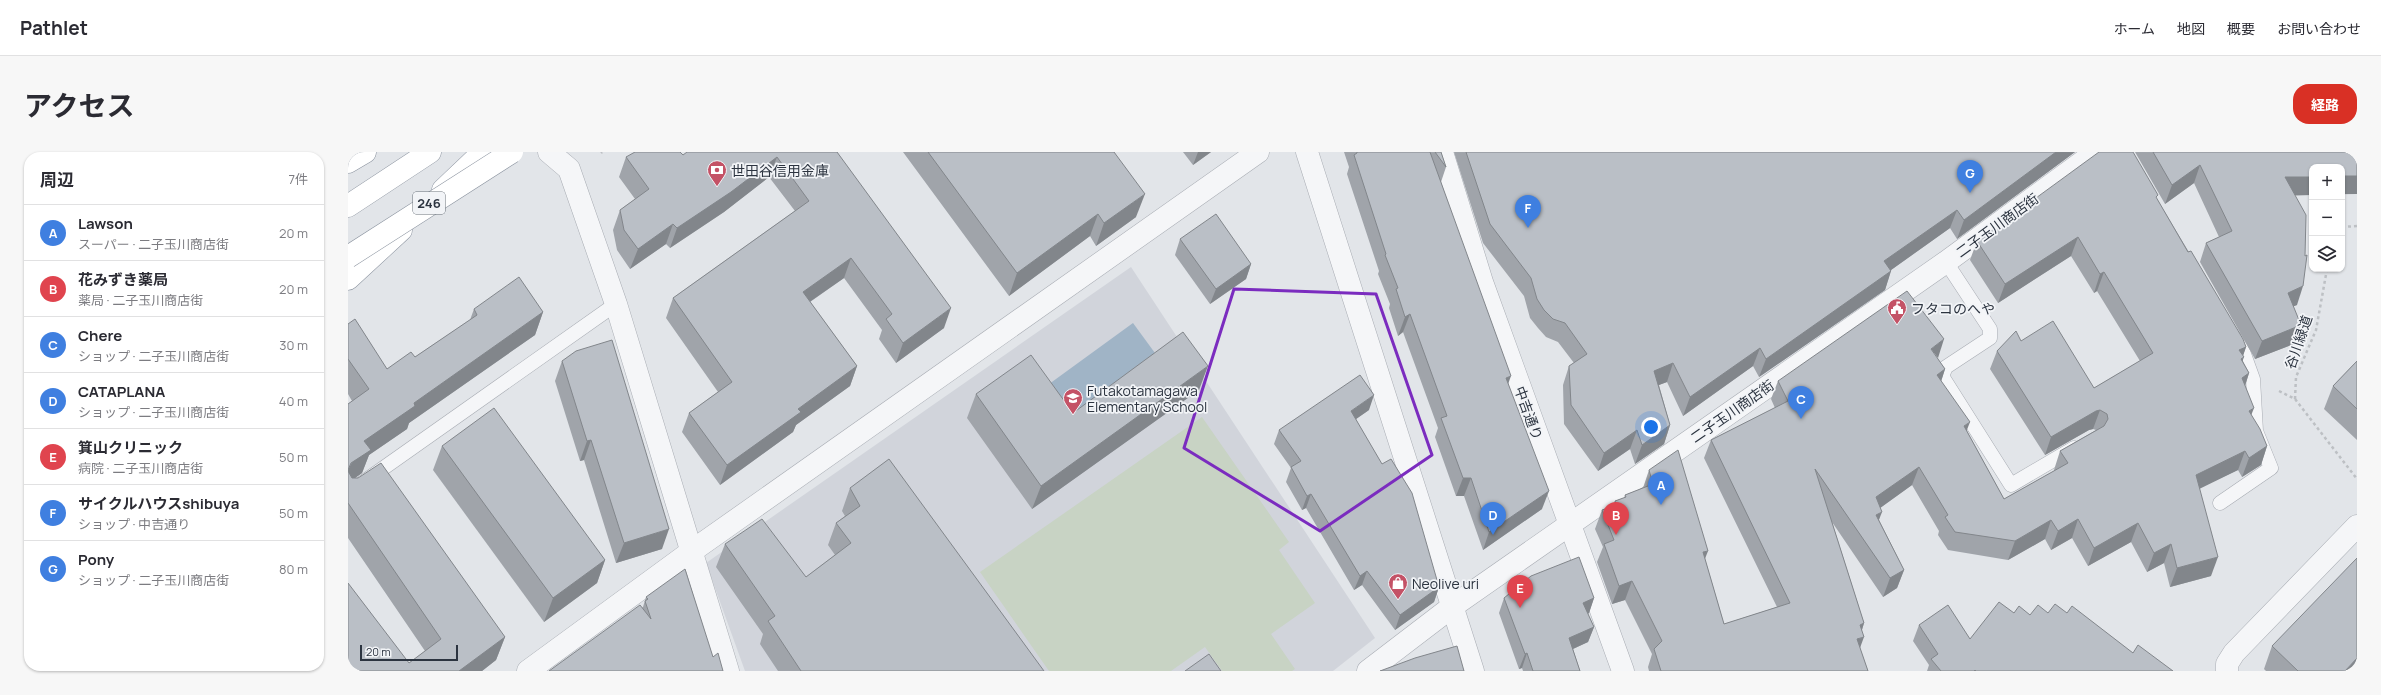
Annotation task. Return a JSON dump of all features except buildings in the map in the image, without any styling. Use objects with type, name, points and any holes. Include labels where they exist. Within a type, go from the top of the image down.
[{"type":"highway","points":[[348,162],[365,152]]},
{"type":"highway","points":[[348,206],[430,152]]},
{"type":"highway","name":"246","points":[[348,279],[483,152]]},
{"type":"highway","name":"246","points":[[348,257],[512,152]]},
{"type":"street","points":[[549,152],[569,169],[616,304],[728,671]]},
{"type":"street","points":[[528,671],[692,551],[1258,152]]},
{"type":"street","points":[[1307,152],[1454,606],[1473,671]]},
{"type":"street","name":"中吉通り","points":[[1442,152],[1482,282],[1623,671]]},
{"type":"street","name":"二子玉川商店街","points":[[1368,671],[1454,606],[1946,262],[2096,152]]},
{"type":"street","points":[[2227,671],[2228,664],[2234,653],[2357,526]]},
{"type":"lane","points":[[1946,262],[1990,329],[1990,338],[1946,367],[1942,376],[2011,485],[2086,441]]},
{"type":"lane","points":[[348,493],[616,304]]},
{"type":"lane","points":[[2220,503],[2271,468],[2256,431],[2253,379],[2244,354],[2228,328]]},
{"type":"path","points":[[2345,226],[2357,226]]},
{"type":"path","name":"谷川緑道","points":[[2295,399],[2296,377],[2316,330],[2326,272]]},
{"type":"path","points":[[2253,379],[2295,399],[2357,480]]},
{"type":"highlighted area","points":[[1234,289],[1376,294],[1432,455],[1320,531],[1184,448]]},
{"type":"shaded area","name":"Futakotamagawa Elementary School","points":[[1131,267],[1375,638],[1333,671],[745,671],[706,563]]},
{"type":"green space","points":[[1202,417],[1289,542],[1279,550],[1315,603],[1271,634],[1295,669],[1292,671],[1222,671],[1205,647],[1171,671],[1049,671],[980,572]]},
{"type":"water","points":[[1133,323],[1163,364],[1065,437],[1034,395]]},
{"type":"place","name":"世田谷信用金庫","points":[[717,187]]},
{"type":"place","name":"Pony","points":[[1970,193]]},
{"type":"place","name":"サイクルハウスshibuya","points":[[1528,228]]},
{"type":"place","name":"フタコのへや","points":[[1897,325]]},
{"type":"place","name":"Futakotamagawa Elementary School","points":[[1073,415]]},
{"type":"place","name":"Chere","points":[[1801,419]]},
{"type":"place","name":"Lawson","points":[[1661,505]]},
{"type":"place","name":"CATAPLANA","points":[[1493,535]]},
{"type":"place","name":"花みずき薬局","points":[[1616,535]]},
{"type":"place","name":"Neolive uri","points":[[1398,600]]},
{"type":"place","name":"箕山クリニック","points":[[1520,608]]}]
